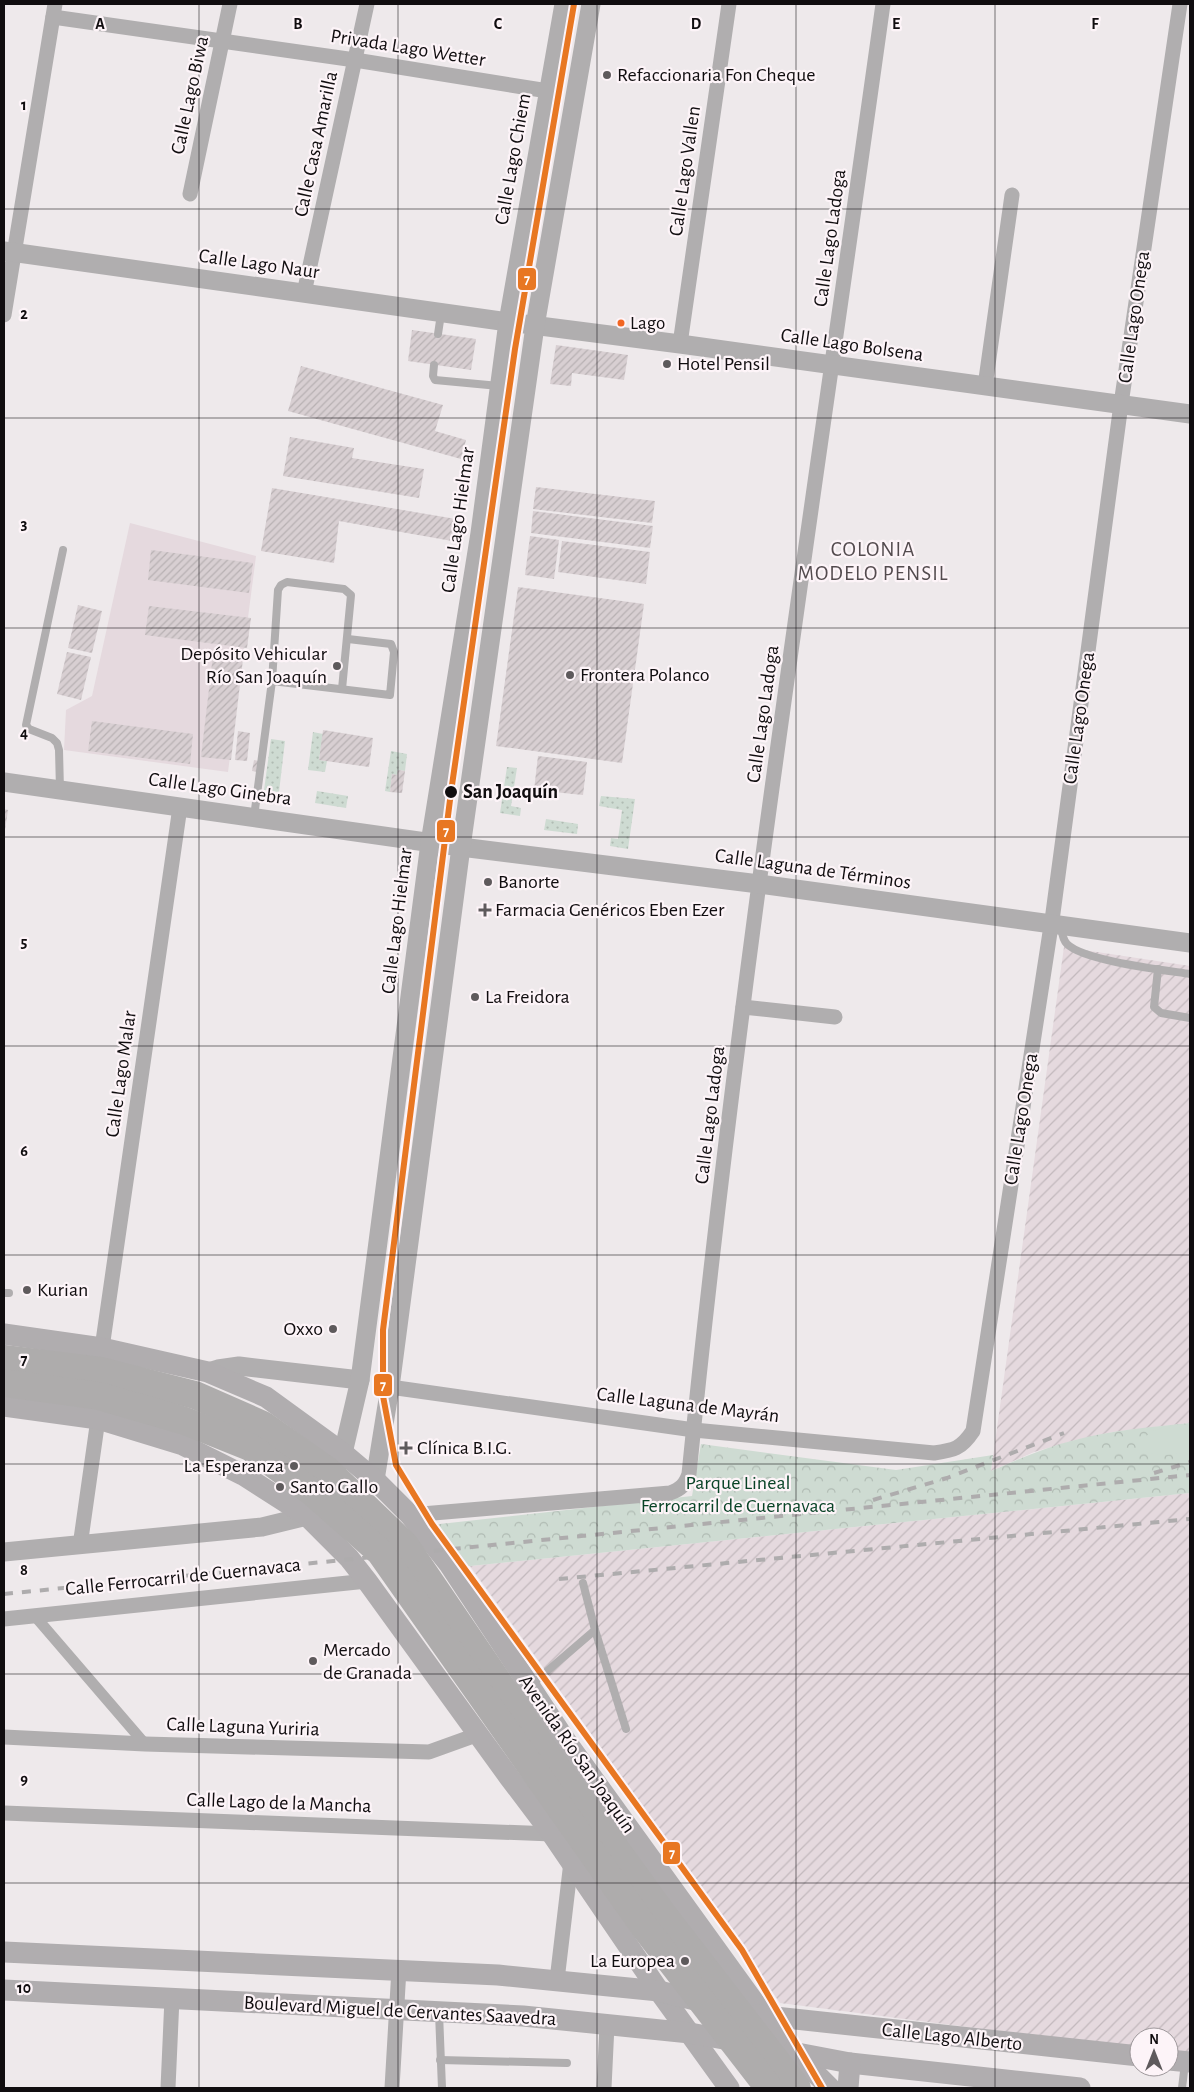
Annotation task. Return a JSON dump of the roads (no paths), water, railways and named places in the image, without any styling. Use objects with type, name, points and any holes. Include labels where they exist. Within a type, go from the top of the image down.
[{"type":"highway","name":"Avenida Río San Joaquín","points":[[4,1359],[101,1371],[195,1395],[263,1425],[328,1471],[404,1545],[551,1759],[662,1913],[797,2088]]},
{"type":"highway","points":[[4,1383],[99,1396],[185,1421],[250,1448],[312,1492],[380,1552],[645,1928],[769,2088]]},
{"type":"main road","name":"Avenida Río San Joaquín","points":[[4,1334],[102,1348],[208,1372],[266,1396],[343,1453],[375,1480],[410,1515],[449,1564],[568,1744],[765,2017],[794,2052],[830,2088]]},
{"type":"main road","points":[[184,1445],[208,1372]]},
{"type":"main road","points":[[4,1406],[98,1419],[184,1445],[243,1475],[307,1516],[349,1558],[367,1581],[552,1834],[659,1992],[690,2033],[711,2066],[729,2088]]},
{"type":"main road","points":[[479,1734],[501,1722],[523,1703],[529,1686]]},
{"type":"main road","points":[[509,1777],[528,1756],[546,1745],[568,1744]]},
{"type":"main road","name":"Boulevard Miguel de Cervantes Saavedra","points":[[4,1952],[399,1970],[557,1980],[659,1992],[765,2017]]},
{"type":"main road","name":"Boulevard Miguel de Cervantes Saavedra","points":[[4,1990],[523,2016],[690,2033],[794,2052]]},
{"type":"main road","name":"Calle Lago Alberto","points":[[765,2017],[1129,2055]]},
{"type":"main road","name":"Calle Lago Alberto","points":[[794,2052],[850,2064],[1080,2088]]},
{"type":"main road","points":[[848,2088],[850,2064]]},
{"type":"street","name":"Calle Lago Biwa","points":[[190,194],[230,4]]},
{"type":"street","name":"Calle Casa Amarilla","points":[[304,293],[367,4]]},
{"type":"street","name":"Calle Lago Chiem","points":[[508,322],[564,4]]},
{"type":"street","points":[[375,1480],[390,1387],[461,847],[534,326],[591,4]]},
{"type":"street","name":"Calle Lago Vallen","points":[[680,344],[729,4]]},
{"type":"street","name":"Calle Lago Ladoga","points":[[694,1430],[759,884],[883,4]]},
{"type":"street","name":"Calle Lago Onega","points":[[973,1431],[1056,925],[1121,404],[1180,4]]},
{"type":"street","name":"Privada Lago Wetter","points":[[54,10],[222,40],[548,91]]},
{"type":"street","points":[[4,315],[9,252],[54,10]]},
{"type":"street","points":[[985,386],[1012,195]]},
{"type":"street","name":"Calle Lago Naur","points":[[9,252],[508,322]]},
{"type":"street","name":"Calle Lago Bolsena","points":[[508,322],[1190,414]]},
{"type":"street","name":"Calle Lago Hielmar","points":[[307,1516],[325,1489],[343,1453],[360,1380],[430,843],[480,534],[508,322]]},
{"type":"street","name":"Calle Lago Ginebra","points":[[4,782],[430,843]]},
{"type":"street","name":"Calle Lago Malar","points":[[102,1348],[180,807]]},
{"type":"street","name":"Calle Laguna de Términos","points":[[430,843],[759,884],[1190,942]]},
{"type":"street","points":[[743,1007],[835,1017]]},
{"type":"street","points":[[208,1372],[239,1366],[360,1380]]},
{"type":"street","name":"Calle Laguna de Mayrán","points":[[390,1387],[694,1430],[934,1453],[952,1451],[965,1444],[973,1431]]},
{"type":"street","points":[[80,1546],[98,1419]]},
{"type":"street","points":[[410,1515],[670,1493],[680,1490],[689,1474],[694,1430]]},
{"type":"street","name":"Calle Ferrocarril de Cuernavaca","points":[[4,1552],[262,1527],[307,1516]]},
{"type":"street","name":"Calle Ferrocarril de Cuernavaca","points":[[4,1619],[367,1581]]},
{"type":"street","points":[[34,1615],[144,1744]]},
{"type":"street","name":"Calle Laguna Yuriria","points":[[4,1737],[144,1744],[429,1752],[479,1734]]},
{"type":"street","name":"Calle Lago de la Mancha","points":[[4,1813],[552,1834]]},
{"type":"street","points":[[557,1980],[571,1862]]},
{"type":"street","points":[[392,2088],[399,1970]]},
{"type":"street","points":[[168,2088],[172,1998]]},
{"type":"street","points":[[604,2088],[607,2025]]},
{"type":"lane","points":[[438,334],[441,312]]},
{"type":"lane","points":[[434,365],[433,376],[436,380],[499,386]]},
{"type":"lane","points":[[60,790],[59,750],[57,743],[52,738],[29,729],[26,725],[63,550]]},
{"type":"lane","points":[[254,817],[272,681],[278,590],[281,585],[287,582],[344,589],[349,592],[352,601],[342,689]]},
{"type":"lane","points":[[272,681],[390,695],[394,652],[392,644],[348,639]]},
{"type":"lane","points":[[1056,925],[1069,946],[1097,958],[1190,974]]},
{"type":"lane","points":[[1158,968],[1154,1007],[1160,1013],[1190,1018]]},
{"type":"lane","points":[[583,1583],[595,1630],[626,1729]]},
{"type":"lane","points":[[529,1686],[595,1630]]},
{"type":"lane","points":[[439,2011],[442,2088]]},
{"type":"lane","points":[[440,2060],[566,2064]]},
{"type":"lane","points":[[1181,2061],[1182,2088]]},
{"type":"railway","points":[[873,1500],[947,1478],[1064,1433]]},
{"type":"railway","points":[[1154,1473],[1190,1462]]},
{"type":"railway","points":[[4,1594],[1190,1475]]},
{"type":"railway","points":[[559,1579],[1190,1519]]},
{"type":"place","name":"Refaccionaria Fon Cheque","points":[[607,75]]},
{"type":"place","name":"Lago","points":[[621,323]]},
{"type":"place","name":"Hotel Pensil","points":[[667,364]]},
{"type":"place","name":"Depósito Vehicular Río San Joaquín","points":[[337,666]]},
{"type":"place","name":"Frontera Polanco","points":[[570,675]]},
{"type":"place","name":"San Joaquín","points":[[451,792]]},
{"type":"place","name":"Banorte","points":[[488,882]]},
{"type":"place","name":"Farmacia Genéricos Eben Ezer","points":[[485,910]]},
{"type":"place","name":"La Freidora","points":[[475,997]]},
{"type":"place","name":"Kurian","points":[[27,1290]]},
{"type":"place","name":"Oxxo","points":[[333,1329]]},
{"type":"place","name":"Clínica B.I.G.","points":[[406,1448]]},
{"type":"place","name":"La Esperanza","points":[[294,1466]]},
{"type":"place","name":"Santo Gallo","points":[[280,1487]]},
{"type":"place","name":"Mercado de Granada","points":[[313,1661]]},
{"type":"place","name":"La Europea","points":[[685,1961]]},
{"type":"district","name":"COLONIA MODELO PENSIL","points":[[873,561]]},
{"type":"park label","name":"Parque Lineal Ferrocarril de Cuernavaca","points":[[738,1494]]}]
